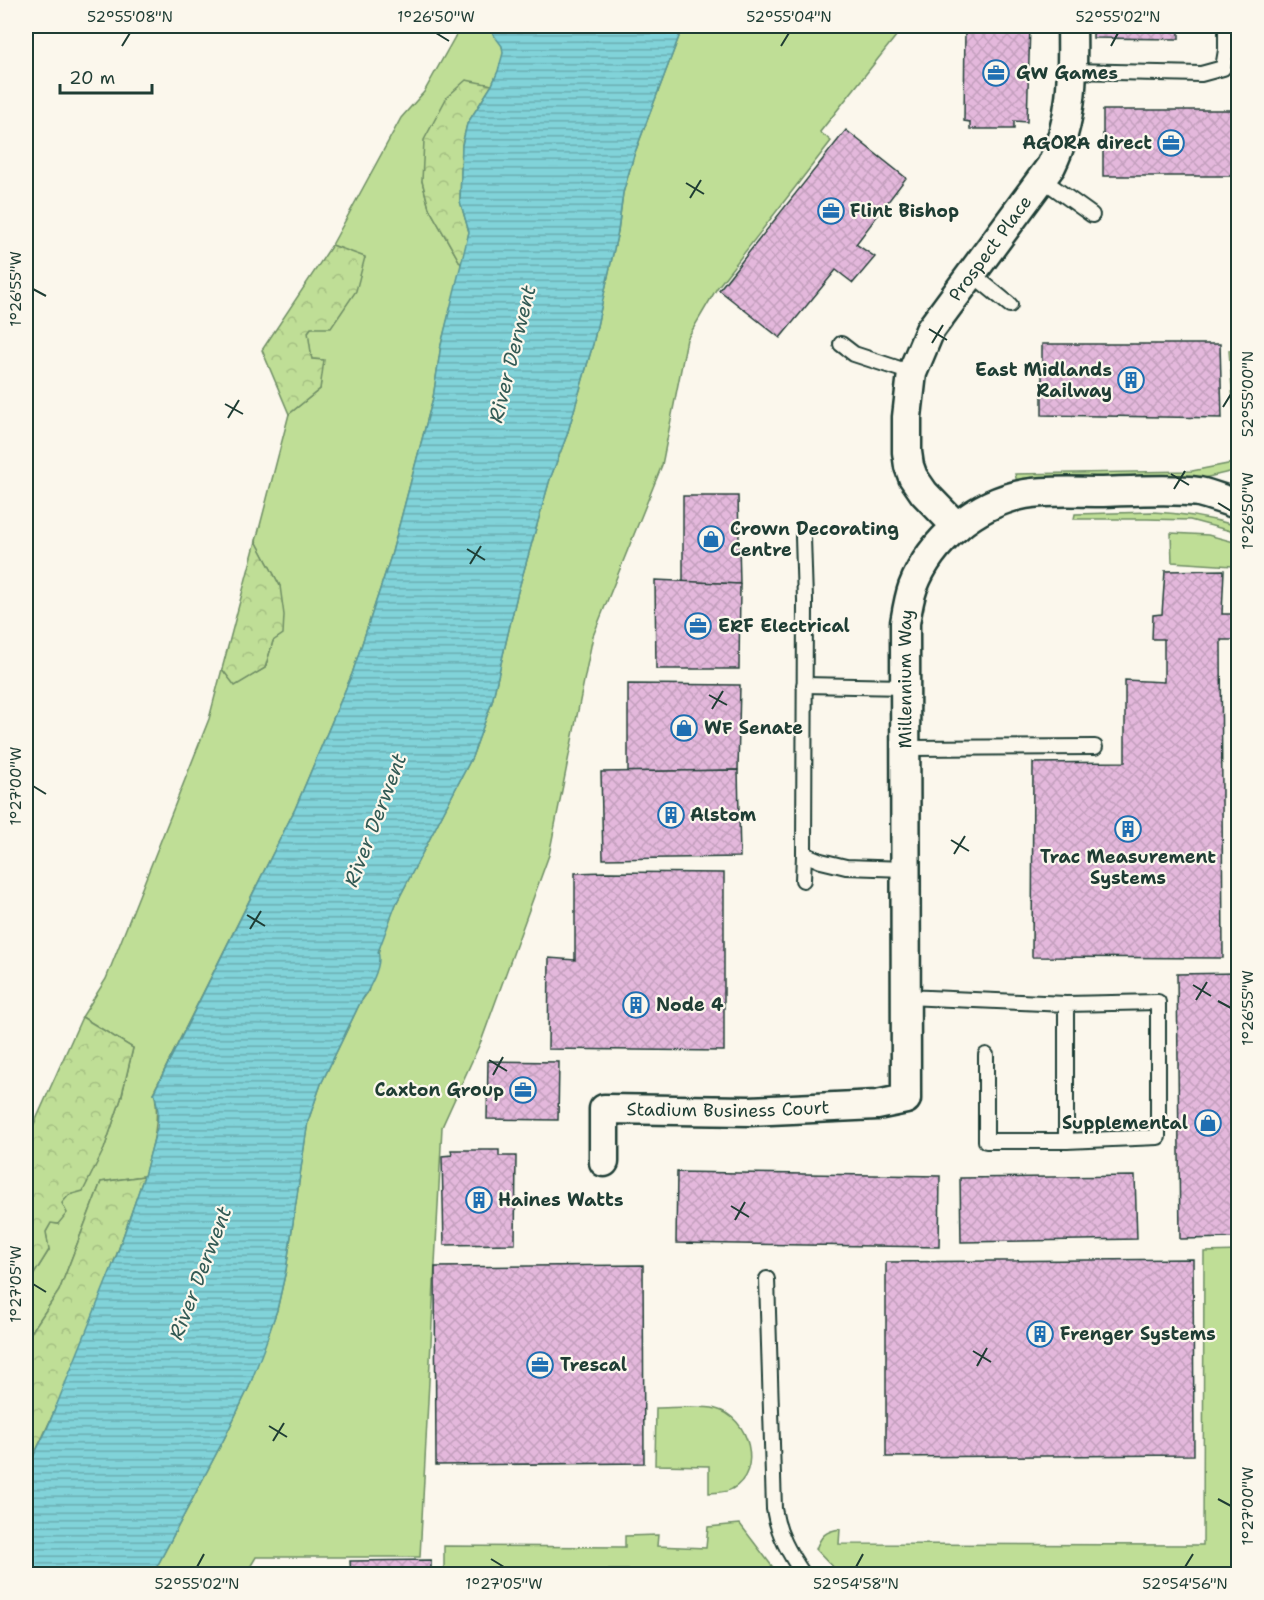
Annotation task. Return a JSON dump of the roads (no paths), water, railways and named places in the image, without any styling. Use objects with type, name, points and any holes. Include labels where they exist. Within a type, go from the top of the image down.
[{"type":"street","name":"Prospect Place","points":[[957,527],[924,493],[913,477],[909,466],[907,417],[912,373],[930,330],[1042,179],[1057,154],[1066,128],[1072,71],[1072,26]]},
{"type":"street","name":"Millennium Way","points":[[1198,492],[1239,481]]},
{"type":"street","name":"Millennium Way","points":[[906,1099],[905,623],[910,595],[926,560],[957,527],[987,506],[1028,493],[1198,492],[1239,504]]},
{"type":"street","name":"Stadium Business Court","points":[[604,1162],[604,1109],[750,1111],[877,1105],[906,1099]]},
{"type":"lane","points":[[1072,71],[1201,74],[1223,68],[1226,26]]},
{"type":"lane","points":[[1042,179],[1092,215]]},
{"type":"lane","points":[[971,273],[1010,304]]},
{"type":"lane","points":[[841,344],[854,354],[912,373]]},
{"type":"lane","points":[[803,537],[803,880]]},
{"type":"lane","points":[[804,685],[905,687]]},
{"type":"lane","points":[[906,748],[1095,747]]},
{"type":"lane","points":[[804,854],[846,867],[905,869]]},
{"type":"lane","points":[[906,997],[1066,1004],[1158,1002],[1158,1137],[1066,1141],[986,1141],[986,1055]]},
{"type":"lane","points":[[1066,1004],[1066,1141]]},
{"type":"lane","points":[[767,1279],[774,1509],[776,1523],[785,1547],[803,1575]]},
{"type":"water","name":"River Derwent","points":[[487,26],[683,26],[634,155],[623,193],[618,231],[593,344],[567,435],[550,479],[517,595],[492,702],[472,757],[396,904],[378,952],[378,964],[374,978],[321,1084],[308,1121],[286,1270],[277,1310],[249,1387],[153,1574],[26,1574],[26,1471],[47,1429],[116,1257],[144,1176],[157,1128],[158,1111],[153,1094],[295,809],[352,674],[391,556],[433,398],[441,345],[469,232],[460,201],[462,145],[467,124],[492,85],[503,53],[502,46]]},
{"type":"place","name":"GW Games","points":[[996,73]]},
{"type":"place","name":"AGORA direct","points":[[1171,143]]},
{"type":"place","name":"Flint Bishop","points":[[831,211]]},
{"type":"place","name":"East Midlands Railway","points":[[1131,380]]},
{"type":"place","name":"Crown Decorating Centre","points":[[711,539]]},
{"type":"place","name":"ERF Electrical","points":[[698,626]]},
{"type":"place","name":"WF Senate","points":[[684,728]]},
{"type":"place","name":"Alstom","points":[[671,815]]},
{"type":"place","name":"Trac Measurement Systems","points":[[1128,829]]},
{"type":"place","name":"Node 4","points":[[636,1005]]},
{"type":"place","name":"Caxton Group","points":[[523,1090]]},
{"type":"place","name":"Supplemental","points":[[1208,1123]]},
{"type":"place","name":"Haines Watts","points":[[479,1200]]},
{"type":"place","name":"Frenger Systems","points":[[1040,1334]]},
{"type":"place","name":"Trescal","points":[[540,1365]]}]
